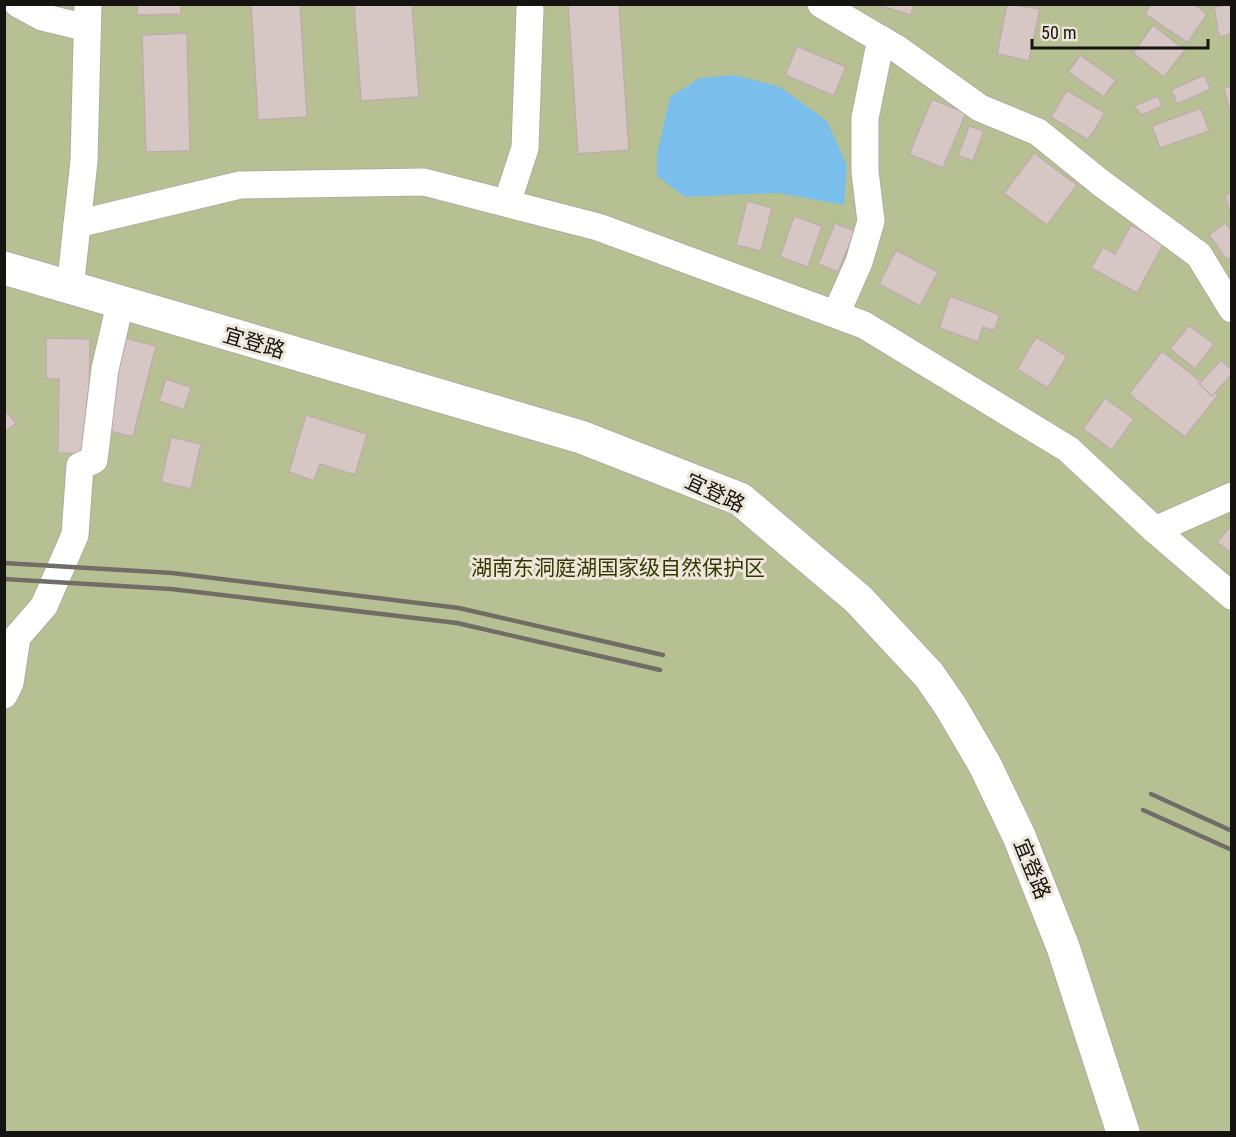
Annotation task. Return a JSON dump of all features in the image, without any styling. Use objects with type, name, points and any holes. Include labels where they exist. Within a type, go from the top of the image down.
[{"type":"street","points":[[18,4],[42,17],[87,16],[84,161],[70,289]]},
{"type":"street","points":[[821,4],[881,39],[980,108],[1038,132],[1101,183],[1199,255],[1232,309]]},
{"type":"street","points":[[507,203],[525,148],[530,9]]},
{"type":"street","points":[[836,314],[860,262],[871,220],[865,172],[865,118],[881,39]]},
{"type":"street","points":[[77,224],[240,185],[424,182],[598,227],[864,325],[1068,449],[1155,530],[1232,596]]},
{"type":"street","name":"宜登路","points":[[4,268],[120,304],[581,437],[740,499],[858,599],[922,666],[951,707],[985,765],[1019,836],[1063,947],[1123,1132]]},
{"type":"street","points":[[4,695],[10,683],[17,637],[44,606],[75,535],[80,466],[94,460],[105,369],[120,304]]},
{"type":"street","points":[[1155,530],[1232,496]]},
{"type":"green space","name":"湖南东洞庭湖国家级自然保护区","points":[[5,5],[1231,5],[1231,1132],[5,1132]]},
{"type":"water","points":[[734,75],[780,87],[827,121],[847,165],[844,205],[778,193],[685,197],[657,176],[657,153],[670,97],[700,78]]},
{"type":"building","points":[[137,4],[181,4],[181,14],[137,15]]},
{"type":"building","points":[[251,4],[300,4],[307,117],[258,120]]},
{"type":"building","points":[[354,4],[412,4],[419,97],[361,101]]},
{"type":"building","points":[[568,4],[619,4],[629,150],[578,154]]},
{"type":"building","points":[[874,4],[914,4],[911,15]]},
{"type":"building","points":[[1007,4],[1040,9],[1029,61],[997,54]]},
{"type":"building","points":[[1151,4],[1194,4],[1207,14],[1188,43],[1145,14]]},
{"type":"building","points":[[1232,4],[1232,34],[1219,37],[1214,7]]},
{"type":"building","points":[[1153,25],[1185,50],[1164,77],[1133,53]]},
{"type":"building","points":[[187,33],[190,151],[146,152],[142,35]]},
{"type":"building","points":[[797,46],[846,67],[834,96],[785,75]]},
{"type":"building","points":[[1080,55],[1116,80],[1104,97],[1068,72]]},
{"type":"building","points":[[1204,75],[1211,89],[1177,104],[1171,90]]},
{"type":"building","points":[[1232,86],[1232,123],[1224,87]]},
{"type":"building","points":[[1067,90],[1105,113],[1088,140],[1051,117]]},
{"type":"building","points":[[1158,96],[1162,106],[1142,115],[1134,106]]},
{"type":"building","points":[[932,99],[966,113],[943,168],[909,154]]},
{"type":"building","points":[[1201,108],[1209,131],[1160,148],[1152,126]]},
{"type":"building","points":[[969,126],[984,131],[973,161],[958,156]]},
{"type":"building","points":[[1034,153],[1077,185],[1047,225],[1004,193]]},
{"type":"building","points":[[1232,193],[1232,219],[1225,195]]},
{"type":"building","points":[[747,201],[772,208],[761,251],[736,245]]},
{"type":"building","points":[[794,216],[822,226],[808,267],[780,257]]},
{"type":"building","points":[[835,223],[855,231],[838,272],[818,264]]},
{"type":"building","points":[[1225,223],[1232,231],[1232,256],[1227,260],[1209,235]]},
{"type":"building","points":[[1131,225],[1164,243],[1137,293],[1091,268],[1103,247],[1115,254]]},
{"type":"building","points":[[896,250],[938,272],[920,306],[879,284]]},
{"type":"building","points":[[950,296],[1000,315],[994,331],[983,327],[978,342],[939,328]]},
{"type":"building","points":[[1189,325],[1214,344],[1195,369],[1170,349]]},
{"type":"building","points":[[122,337],[156,346],[133,437],[98,428]]},
{"type":"building","points":[[1036,337],[1067,356],[1048,388],[1017,369]]},
{"type":"building","points":[[46,338],[90,339],[88,454],[58,453],[59,379],[46,379]]},
{"type":"building","points":[[1162,351],[1218,395],[1185,437],[1129,394]]},
{"type":"building","points":[[1221,360],[1232,370],[1232,374],[1212,396],[1199,384]]},
{"type":"building","points":[[166,379],[191,387],[184,410],[159,401]]},
{"type":"building","points":[[1105,398],[1134,419],[1112,450],[1083,429]]},
{"type":"building","points":[[4,409],[16,423],[4,433]]},
{"type":"building","points":[[306,415],[367,434],[355,475],[320,464],[314,481],[289,472]]},
{"type":"building","points":[[171,437],[201,444],[191,489],[161,482]]},
{"type":"building","points":[[1229,528],[1232,530],[1232,554],[1217,542]]},
{"type":"railway","points":[[4,563],[172,573],[459,608],[663,655]]},
{"type":"railway","points":[[4,579],[171,589],[457,623],[660,670]]},
{"type":"railway","points":[[1151,794],[1232,831]]},
{"type":"railway","points":[[1143,810],[1232,850]]}]
